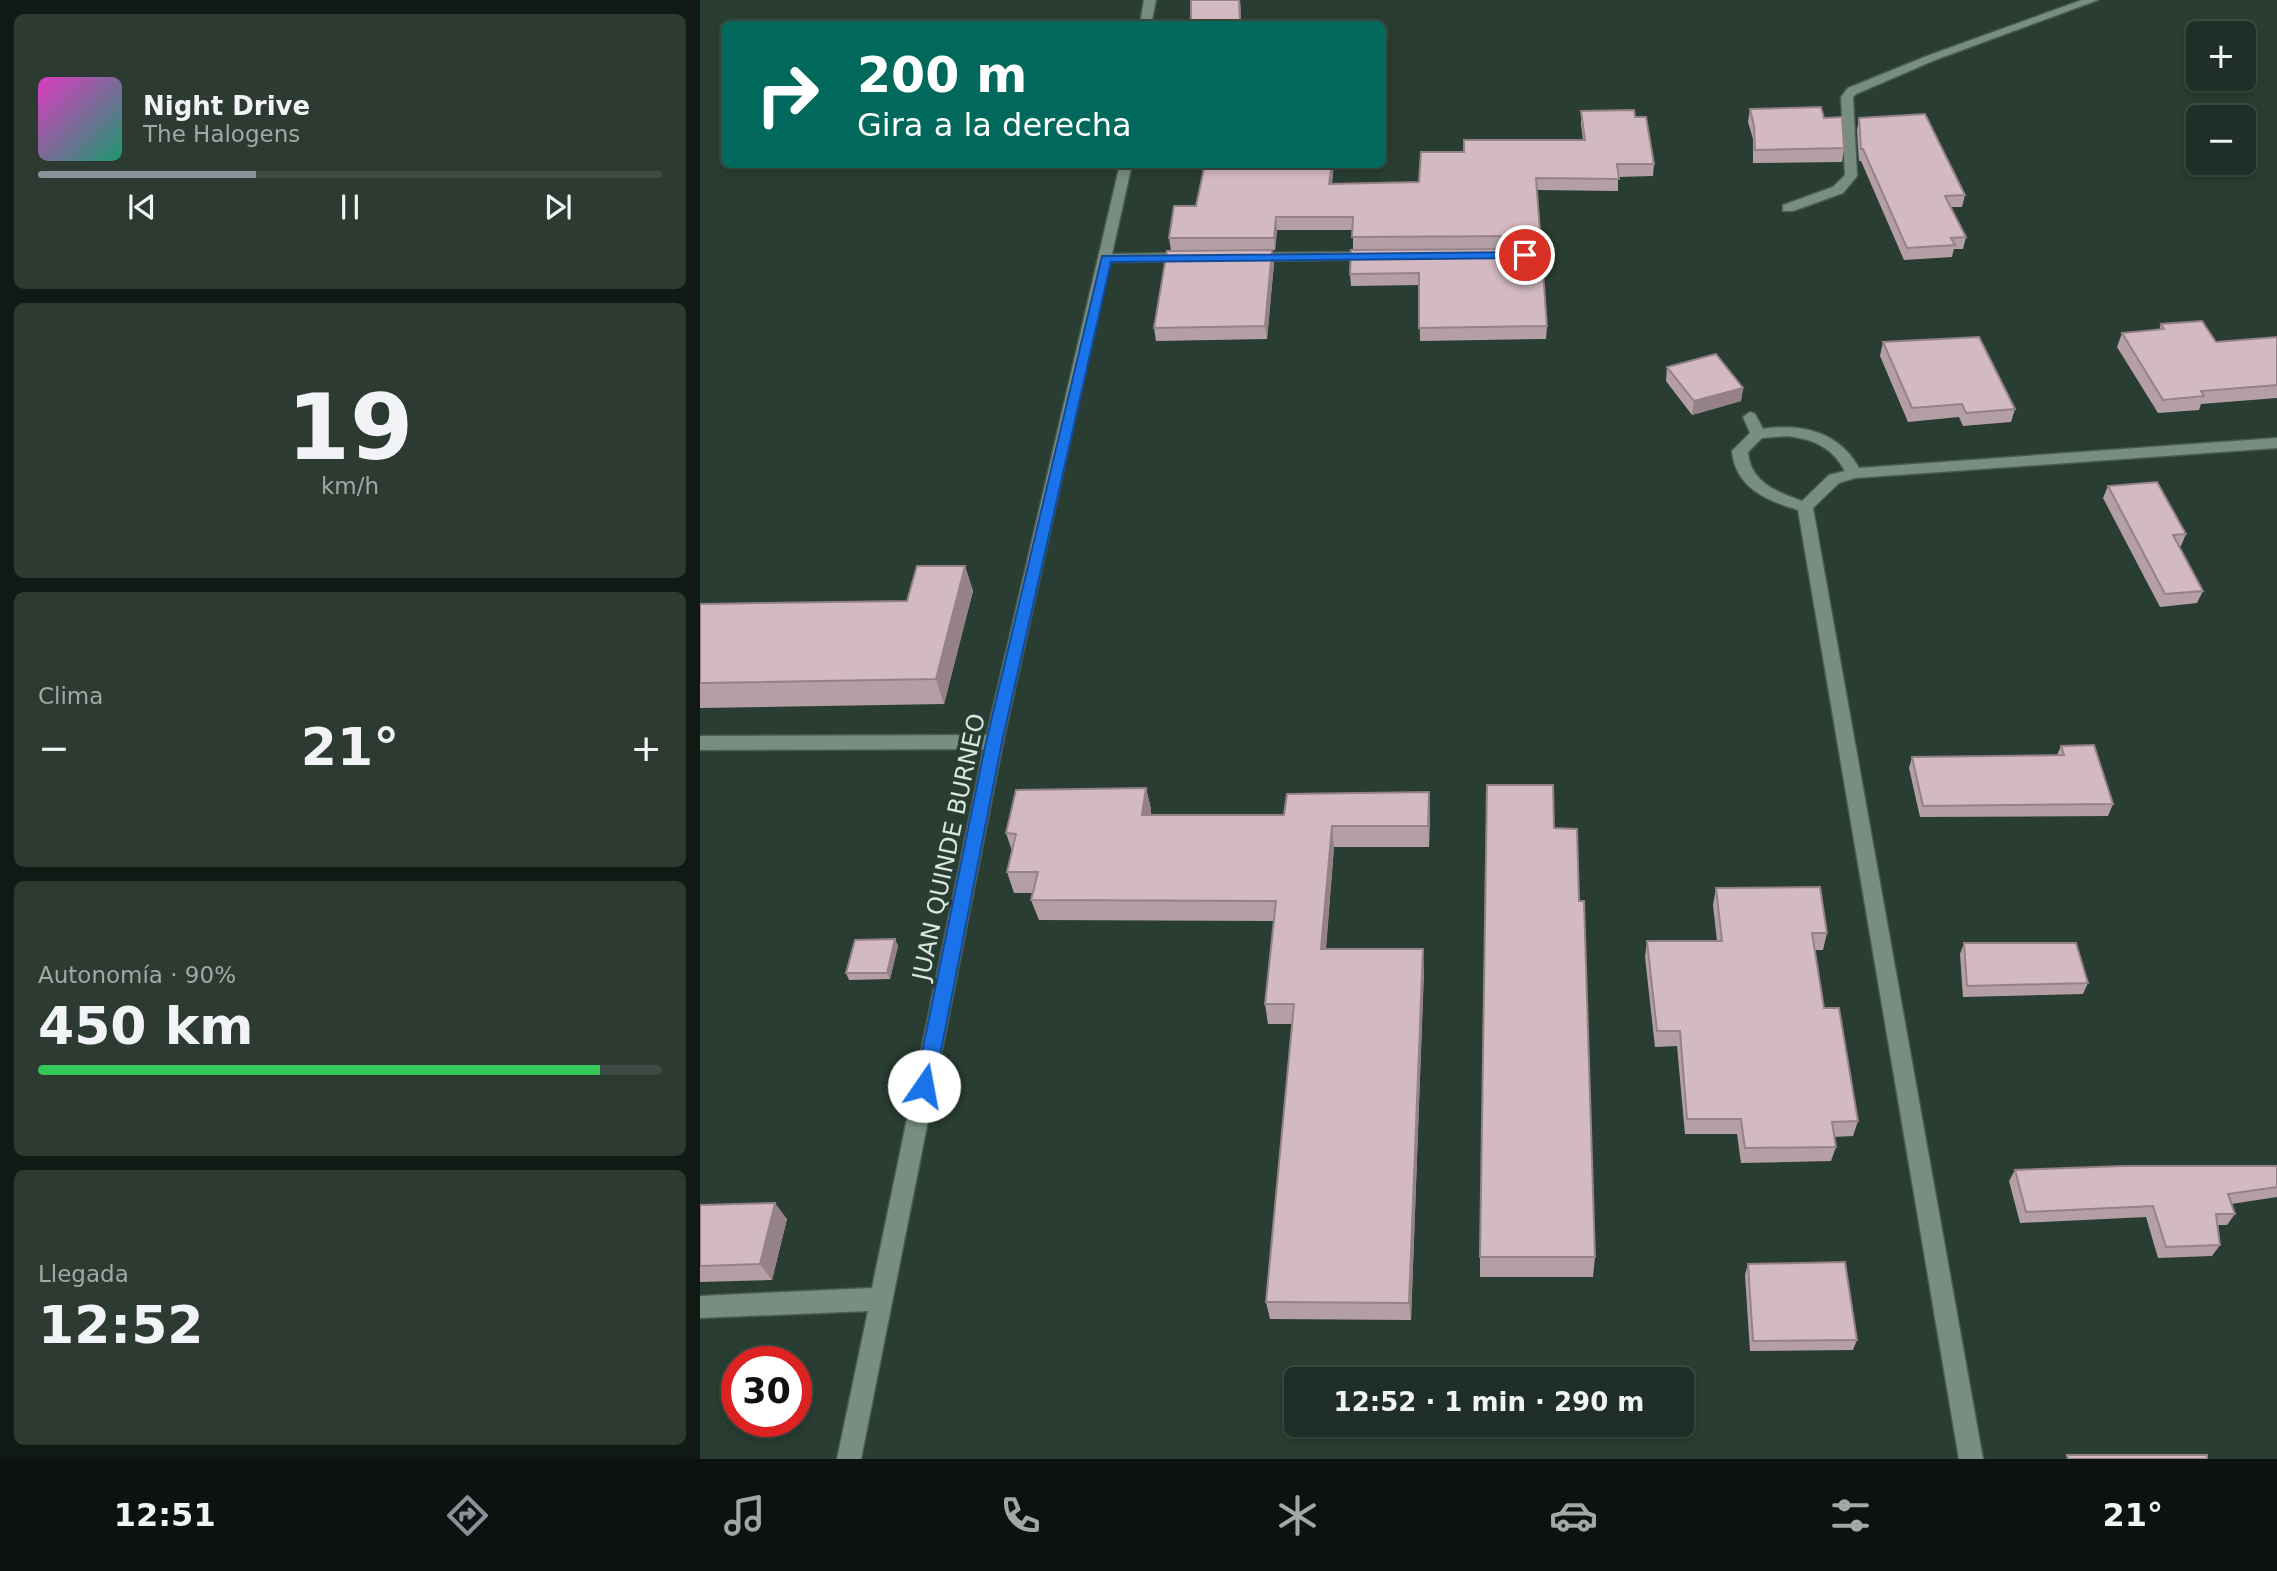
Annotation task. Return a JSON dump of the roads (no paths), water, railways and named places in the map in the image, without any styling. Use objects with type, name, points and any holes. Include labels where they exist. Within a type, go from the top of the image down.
[{"type":"street","points":[[1146,21],[1150,0]]},
{"type":"street","points":[[1788,208],[1838,190],[1851,176],[1847,97],[1852,91],[1931,58],[2092,0]]},
{"type":"street","name":"JUAN QUINDE BURNEO","points":[[849,1459],[994,742],[1125,168]]},
{"type":"street","points":[[1240,257],[1389,256]]},
{"type":"street","points":[[1106,258],[1199,257]]},
{"type":"street","points":[[1750,416],[1758,434]]},
{"type":"street","points":[[1805,507],[1772,497],[1751,480],[1739,462],[1740,451],[1758,434],[1782,430],[1810,434],[1835,446],[1847,456],[1854,473]]},
{"type":"street","points":[[1805,507],[1834,479],[1854,473],[2277,443]]},
{"type":"street","points":[[1805,507],[1971,1459]]},
{"type":"street","points":[[700,743],[994,742]]},
{"type":"street","points":[[700,1307],[881,1299]]}]
